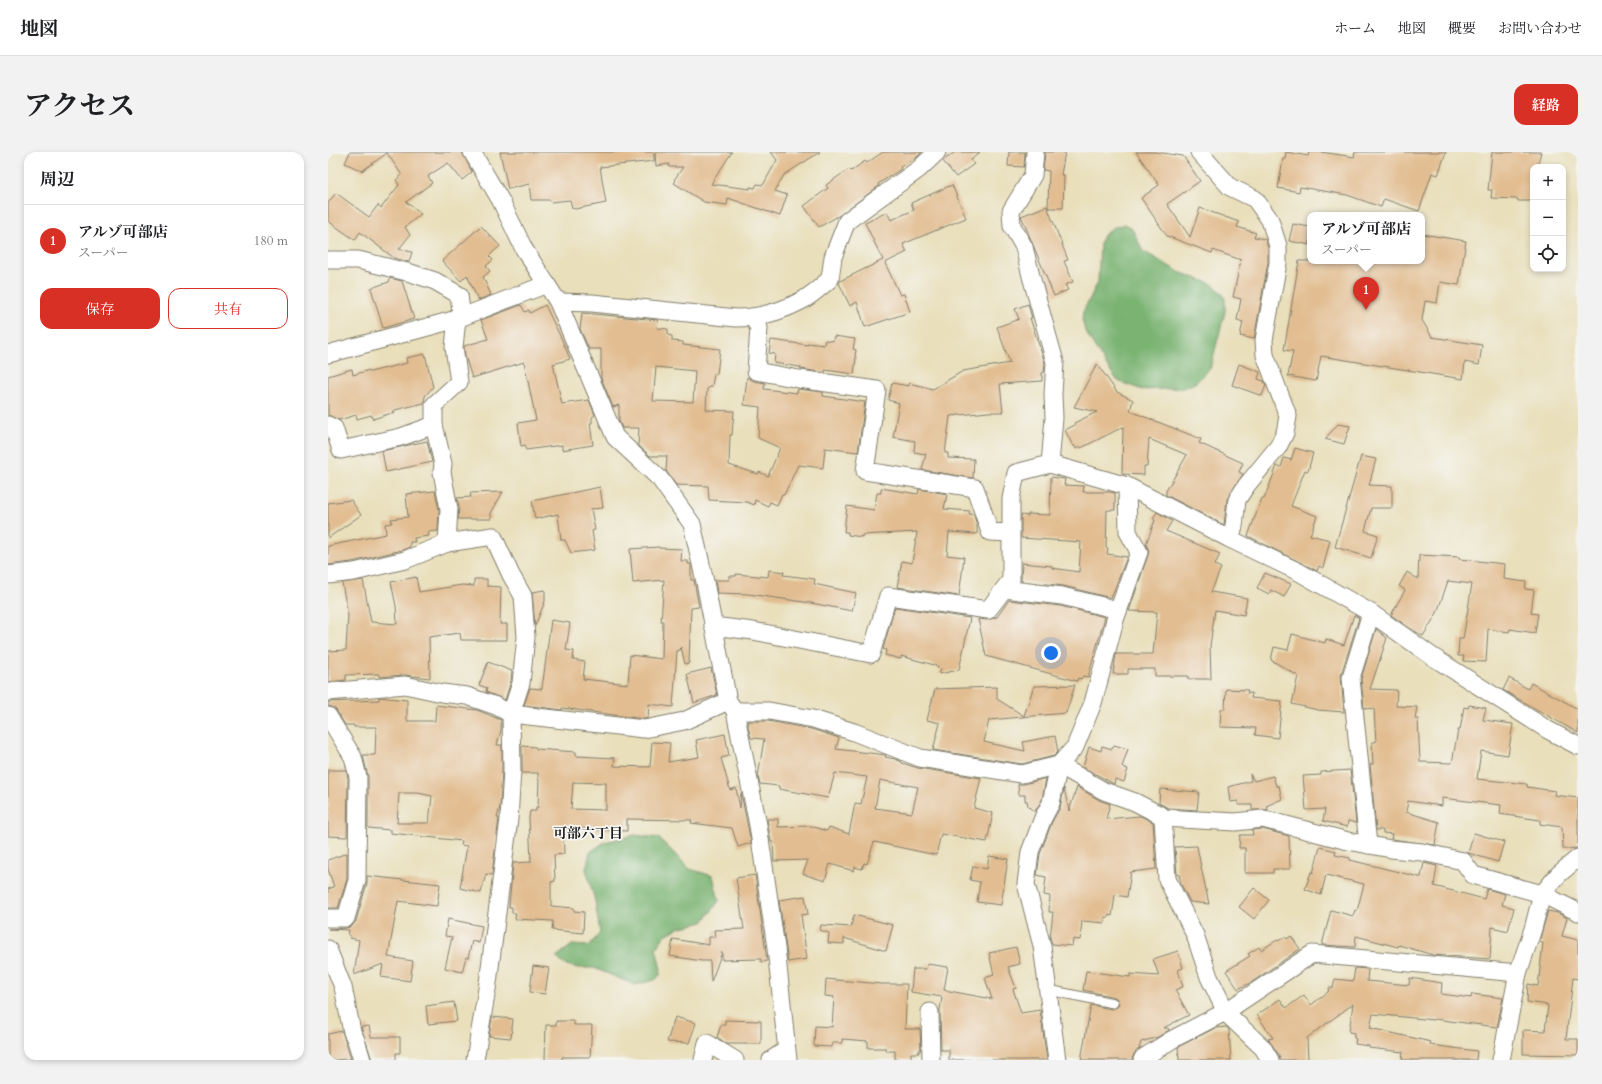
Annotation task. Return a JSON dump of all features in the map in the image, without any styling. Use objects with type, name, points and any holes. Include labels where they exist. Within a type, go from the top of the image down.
[{"type":"street","points":[[472,152],[501,201],[524,249],[558,302],[615,437],[660,479],[692,524],[713,626],[758,825],[776,948],[787,1055],[771,1060]]},
{"type":"street","points":[[558,302],[592,303],[736,318],[753,318],[774,313],[801,301],[830,279],[833,257],[847,221],[919,169],[937,152]]},
{"type":"street","points":[[1035,152],[1033,175],[1011,211],[1012,226],[1024,247],[1030,276],[1055,362],[1053,394],[1054,418],[1050,464]]},
{"type":"street","points":[[1199,152],[1230,187],[1255,199],[1270,220],[1278,246],[1278,263],[1264,340],[1265,355],[1288,416],[1285,433],[1278,447],[1246,486],[1237,500],[1234,526],[1230,540]]},
{"type":"street","points":[[328,260],[358,260],[411,273],[435,281],[459,296],[461,311],[457,319],[454,347],[459,382],[434,405],[434,425],[443,464],[442,472],[449,509],[446,543]]},
{"type":"street","points":[[328,354],[457,319],[547,284]]},
{"type":"street","points":[[753,318],[759,328],[756,371],[799,379],[877,390],[865,471],[975,488],[990,532],[1010,533]]},
{"type":"street","points":[[328,425],[334,428],[340,450],[400,437],[434,425]]},
{"type":"street","points":[[713,626],[753,631],[871,654],[888,596],[988,610],[1011,580],[1011,499],[1016,473],[1050,464],[1127,486],[1230,540],[1299,572],[1371,613],[1440,661],[1548,730],[1578,746]]},
{"type":"street","points":[[1057,1060],[1042,946],[1026,884],[1030,852],[1043,818],[1051,803],[1059,765],[1075,747],[1093,703],[1118,610],[1139,552],[1128,532],[1127,486]]},
{"type":"street","points":[[328,575],[354,572],[405,560],[446,543],[493,536],[511,575],[523,596],[526,637],[521,683],[512,714],[512,770],[509,819],[488,983],[476,1060]]},
{"type":"street","points":[[1004,589],[1062,596],[1118,610]]},
{"type":"street","points":[[1368,845],[1351,678],[1371,613]]},
{"type":"street","points":[[328,692],[405,685],[442,693],[467,696],[496,706],[512,714],[644,729],[684,721],[731,706],[770,711],[813,719],[854,732],[920,758],[1022,774],[1059,765],[1104,791],[1135,802],[1162,816],[1163,818],[1235,822],[1263,820],[1348,841],[1422,852],[1463,861],[1473,875],[1542,894],[1578,912]]},
{"type":"street","points":[[328,716],[353,757],[358,777],[359,836],[357,880],[346,918],[328,918]]},
{"type":"street","points":[[1163,818],[1167,879],[1195,935],[1209,977],[1224,1008],[1224,1012],[1262,1048],[1270,1060]]},
{"type":"street","points":[[1501,1060],[1518,973],[1533,929],[1542,894],[1559,874],[1578,858]]},
{"type":"street","points":[[328,949],[343,987],[352,1032],[362,1060]]},
{"type":"street","points":[[1142,1060],[1173,1039],[1224,1012],[1312,954],[1518,973]]},
{"type":"street","points":[[930,1012],[931,1060]]},
{"type":"street","points":[[703,1060],[707,1043],[735,1060]]},
{"type":"lane","points":[[1048,990],[1113,1003]]},
{"type":"green space","points":[[1124,224],[1131,227],[1143,251],[1179,272],[1212,284],[1222,293],[1225,299],[1225,312],[1210,369],[1195,383],[1183,388],[1142,390],[1118,381],[1106,365],[1085,331],[1082,319],[1083,312],[1098,282],[1100,243],[1102,237],[1112,228]]},
{"type":"green space","points":[[634,835],[659,838],[690,869],[713,876],[719,901],[703,922],[678,928],[665,935],[656,948],[661,970],[660,975],[655,980],[635,985],[594,968],[578,968],[563,964],[556,957],[572,945],[589,946],[600,933],[595,901],[586,869],[590,852],[605,842]]},
{"type":"building","points":[[350,152],[462,152],[472,172],[462,180],[448,163],[428,176],[432,183],[406,202],[421,214],[405,227],[410,235],[399,249],[412,252],[409,262],[394,258],[360,232],[355,240],[328,221],[328,203],[336,193],[369,217],[378,205],[381,208],[399,185],[396,180],[402,175],[387,153],[362,171],[345,163]]},
{"type":"building","points":[[500,152],[654,152],[654,161],[600,167],[606,203],[575,209],[572,208],[570,200],[551,202],[550,200],[531,200],[529,184],[508,189]]},
{"type":"building","points":[[655,152],[732,152],[711,184],[750,189],[750,187],[755,188],[757,184],[763,185],[777,160],[771,152],[820,152],[784,175],[775,191],[787,195],[780,216],[728,198],[727,205],[704,202],[674,183],[676,181],[674,180],[683,167],[669,167],[669,164],[656,166]]},
{"type":"building","points":[[883,152],[922,152],[917,157],[900,167],[901,169],[878,184],[879,186],[840,215],[819,227],[804,206],[828,188],[826,185],[849,169],[851,171],[865,161],[867,163]]},
{"type":"building","points":[[955,152],[980,152],[971,160],[974,164],[956,177],[943,161]]},
{"type":"building","points":[[1009,152],[1025,152],[1024,167],[1008,166]]},
{"type":"building","points":[[1045,152],[1065,152],[1061,175],[1064,175],[1063,208],[1048,208],[1049,171],[1043,170]]},
{"type":"building","points":[[1136,152],[1156,152],[1183,156],[1200,181],[1167,204],[1190,237],[1200,208],[1239,222],[1237,227],[1256,233],[1254,237],[1265,239],[1268,248],[1268,262],[1254,339],[1240,336],[1243,322],[1237,320],[1241,299],[1233,297],[1241,260],[1213,250],[1212,253],[1167,236],[1141,198],[1159,185]]},
{"type":"building","points":[[1286,152],[1308,156],[1309,152],[1321,152],[1354,157],[1355,152],[1446,152],[1438,175],[1432,173],[1419,211],[1384,199],[1381,207],[1347,195],[1300,187],[1299,192],[1278,188],[1283,159],[1285,159]]},
{"type":"building","points":[[1492,152],[1541,152],[1538,164],[1530,164],[1530,201],[1491,198],[1492,190],[1488,190]]},
{"type":"building","points":[[952,185],[966,218],[903,244],[907,252],[885,263],[900,295],[904,294],[910,312],[865,327],[857,302],[850,306],[839,283],[840,281],[883,260],[865,223],[887,212],[891,220],[914,210],[911,203]]},
{"type":"building","points":[[1047,206],[1068,260],[1064,261],[1073,282],[1065,285],[1068,290],[1054,296],[1021,216]]},
{"type":"building","points":[[1293,224],[1307,226],[1307,244],[1289,241]]},
{"type":"building","points":[[481,226],[500,246],[489,256],[493,260],[486,266],[490,271],[483,277],[491,295],[478,300],[467,275],[461,281],[442,261]]},
{"type":"building","points":[[1425,234],[1466,241],[1459,285],[1440,282],[1437,303],[1425,301],[1422,320],[1432,337],[1482,345],[1479,365],[1465,362],[1463,379],[1321,356],[1316,381],[1288,376],[1293,351],[1284,350],[1299,261],[1307,261],[1307,264],[1425,264]]},
{"type":"building","points":[[390,278],[402,281],[414,319],[383,328],[371,288],[389,282]]},
{"type":"building","points":[[1028,304],[1032,318],[1030,318],[1045,363],[1044,372],[1042,373],[1042,381],[1000,384],[1003,412],[950,416],[945,453],[948,453],[948,458],[974,459],[973,478],[922,470],[926,454],[914,452],[915,441],[893,437],[899,403],[888,400],[892,383],[909,386],[909,383],[933,389],[963,371],[1010,363],[997,327],[1019,319],[1015,309]]},
{"type":"building","points":[[521,305],[525,312],[529,310],[530,313],[545,305],[570,359],[553,364],[562,404],[589,400],[595,415],[592,417],[592,423],[590,423],[593,445],[562,450],[562,445],[526,450],[525,445],[521,446],[518,423],[536,420],[524,362],[472,378],[465,356],[464,346],[488,339],[481,320]]},
{"type":"building","points":[[582,313],[658,320],[657,328],[668,329],[668,335],[672,336],[672,341],[683,342],[683,345],[720,349],[717,374],[714,374],[712,386],[707,389],[706,410],[734,411],[732,435],[730,435],[729,465],[758,474],[759,472],[768,476],[780,448],[758,438],[760,407],[744,405],[747,377],[754,381],[765,383],[764,389],[797,393],[798,389],[823,392],[823,396],[865,402],[858,452],[825,448],[823,468],[798,465],[784,495],[782,494],[777,505],[770,502],[768,506],[755,500],[754,505],[747,502],[709,500],[708,486],[676,485],[666,471],[667,456],[650,456],[638,445],[639,428],[622,428],[619,421],[619,405],[613,407],[601,378],[601,349],[589,349],[580,329]],"holes":[[[656,367],[695,371],[693,402],[653,401]]]},
{"type":"building","points":[[834,336],[855,339],[853,349],[856,350],[854,374],[825,370],[825,373],[774,363],[775,354],[769,353],[771,340],[808,345],[808,343],[824,345],[825,340],[833,341]]},
{"type":"building","points":[[425,354],[433,387],[425,396],[424,403],[395,410],[395,412],[373,419],[371,415],[357,419],[356,415],[339,420],[328,415],[328,376],[352,369],[353,375],[369,370],[370,372],[407,363],[406,358]]},
{"type":"building","points":[[1097,364],[1117,392],[1133,400],[1130,411],[1201,439],[1199,443],[1243,463],[1239,472],[1243,474],[1227,499],[1224,525],[1166,495],[1166,491],[1187,455],[1149,439],[1147,466],[1144,466],[1144,475],[1122,474],[1123,427],[1081,448],[1080,446],[1076,449],[1074,445],[1073,446],[1065,430],[1075,425],[1074,423],[1097,412],[1074,407]]},
{"type":"building","points":[[1239,364],[1260,372],[1258,379],[1264,381],[1266,385],[1262,396],[1232,385]]},
{"type":"building","points":[[1338,424],[1350,426],[1344,444],[1325,439]]},
{"type":"building","points":[[427,441],[432,462],[386,472],[382,451]]},
{"type":"building","points":[[1295,448],[1313,453],[1308,471],[1305,470],[1291,506],[1317,516],[1310,535],[1330,540],[1323,568],[1319,566],[1317,571],[1248,536],[1262,498],[1264,499],[1277,466],[1281,467],[1284,458],[1291,460]]},
{"type":"building","points":[[1361,456],[1376,459],[1369,485],[1392,486],[1392,508],[1371,508],[1365,531],[1378,535],[1371,558],[1335,547]]},
{"type":"building","points":[[1051,477],[1065,479],[1064,485],[1084,486],[1083,492],[1115,493],[1115,510],[1107,510],[1107,554],[1127,557],[1111,598],[1064,586],[1021,581],[1022,563],[1052,566],[1052,568],[1079,572],[1081,542],[1021,538],[1021,515],[1050,515]]},
{"type":"building","points":[[600,487],[603,508],[591,509],[595,530],[592,531],[595,550],[571,553],[565,540],[561,540],[558,514],[535,519],[532,501]]},
{"type":"building","points":[[881,488],[918,494],[919,489],[947,494],[944,509],[970,511],[969,514],[974,515],[977,526],[977,534],[949,532],[947,555],[964,557],[959,596],[897,587],[902,561],[912,563],[917,532],[862,535],[862,537],[848,535],[848,532],[844,532],[847,506],[874,510],[877,493],[881,493]]},
{"type":"building","points":[[435,491],[439,510],[438,531],[428,532],[429,536],[414,538],[415,542],[410,542],[410,547],[402,550],[352,562],[328,565],[328,546],[386,534],[385,524],[392,523],[391,519],[408,517],[406,494]]},
{"type":"building","points":[[503,492],[491,513],[491,519],[458,519],[459,507],[457,498],[471,497],[470,493]]},
{"type":"building","points":[[351,500],[361,515],[328,538],[328,503]]},
{"type":"building","points":[[1157,512],[1172,521],[1166,531],[1220,554],[1215,565],[1221,568],[1211,592],[1247,598],[1244,615],[1215,610],[1210,646],[1211,679],[1188,679],[1188,676],[1155,676],[1155,669],[1128,669],[1128,674],[1113,674],[1116,654],[1153,654],[1157,612],[1129,611],[1148,555],[1149,551],[1146,544],[1155,520],[1153,518]]},
{"type":"building","points":[[659,547],[682,549],[681,561],[688,561],[688,564],[691,564],[691,580],[694,580],[699,607],[691,608],[689,663],[685,664],[681,647],[680,650],[677,651],[673,707],[649,704],[648,718],[644,719],[562,708],[562,710],[524,705],[530,688],[542,689],[551,620],[570,623],[566,650],[574,651],[573,660],[585,662],[583,679],[628,684],[630,655],[662,659],[663,621],[661,621],[664,580],[633,583],[630,549]]},
{"type":"building","points":[[1419,555],[1459,557],[1459,559],[1505,564],[1504,579],[1526,582],[1525,589],[1534,590],[1531,613],[1538,614],[1535,633],[1510,629],[1509,632],[1488,629],[1486,662],[1463,661],[1464,656],[1458,656],[1459,639],[1463,639],[1472,584],[1448,581],[1437,613],[1423,636],[1408,627],[1391,615],[1405,590],[1399,586],[1407,572],[1418,579]]},
{"type":"building","points":[[769,570],[784,572],[783,575],[815,579],[814,584],[856,593],[852,611],[811,603],[748,594],[717,593],[715,580],[729,580],[729,576],[736,576],[736,574],[768,577]]},
{"type":"building","points":[[1265,573],[1291,584],[1284,597],[1271,590],[1269,594],[1257,588]]},
{"type":"building","points":[[416,577],[419,592],[462,585],[474,586],[474,579],[487,579],[487,586],[501,587],[500,624],[507,624],[507,640],[461,640],[460,633],[429,637],[430,678],[404,675],[379,677],[379,674],[346,675],[346,680],[328,682],[328,651],[346,650],[348,615],[342,583],[363,580],[371,622],[397,624],[396,606],[391,582]]},
{"type":"building","points":[[545,590],[545,601],[535,626],[532,592]]},
{"type":"building","points":[[1009,600],[1060,606],[1105,617],[1088,677],[1083,676],[1081,679],[1078,678],[1077,681],[986,656],[978,619],[987,620],[997,617]]},
{"type":"building","points":[[895,607],[970,618],[959,670],[939,674],[941,669],[937,668],[938,666],[901,656],[901,659],[885,655],[886,650],[883,649]]},
{"type":"building","points":[[1354,615],[1359,618],[1341,675],[1344,712],[1318,710],[1292,704],[1298,676],[1271,660],[1274,647],[1288,650],[1292,634],[1325,643],[1326,639],[1344,645]]},
{"type":"building","points":[[1376,629],[1387,638],[1370,689],[1397,690],[1396,706],[1417,707],[1415,719],[1418,719],[1420,762],[1452,763],[1464,707],[1468,708],[1469,705],[1486,708],[1483,720],[1513,724],[1508,755],[1481,751],[1477,779],[1527,784],[1527,787],[1555,791],[1554,795],[1578,798],[1578,848],[1563,849],[1562,827],[1540,824],[1540,820],[1500,814],[1501,805],[1442,798],[1442,806],[1408,801],[1406,812],[1439,822],[1435,845],[1391,839],[1392,834],[1383,833],[1383,830],[1376,830],[1370,764],[1373,764],[1372,742],[1376,742],[1374,709],[1364,708],[1361,679]]},
{"type":"building","points":[[488,662],[512,671],[511,681],[505,700],[486,692],[487,688],[479,685]]},
{"type":"building","points":[[711,668],[717,695],[694,703],[687,674]]},
{"type":"building","points":[[1509,678],[1528,689],[1531,683],[1578,709],[1578,733],[1503,690]]},
{"type":"building","points":[[1075,685],[1066,713],[989,720],[984,742],[1025,751],[1023,742],[1055,736],[1058,752],[1054,756],[1022,764],[933,750],[940,723],[927,720],[935,689],[997,687],[997,699],[1024,716],[1034,686]]},
{"type":"building","points":[[1226,689],[1248,690],[1247,693],[1252,693],[1251,698],[1282,701],[1278,738],[1255,735],[1256,728],[1220,727],[1221,709],[1225,709]]},
{"type":"building","points":[[379,697],[407,700],[407,721],[435,721],[436,705],[477,710],[501,720],[501,730],[497,745],[502,745],[500,807],[497,818],[499,818],[492,875],[486,874],[481,893],[460,888],[467,846],[461,845],[462,841],[391,833],[391,830],[368,828],[368,777],[363,755],[375,755],[376,727],[354,727],[354,725],[345,725],[336,710],[328,706],[328,702],[379,700]],"holes":[[[399,793],[418,793],[432,796],[429,823],[397,823]]]},
{"type":"building","points":[[749,721],[768,721],[811,729],[839,738],[836,749],[886,755],[885,757],[895,759],[918,768],[981,778],[974,808],[993,813],[987,842],[941,834],[936,855],[874,842],[867,864],[864,863],[862,869],[855,867],[854,871],[830,864],[825,881],[803,874],[808,860],[774,861],[773,842],[771,842],[767,819],[778,819],[778,827],[811,826],[827,831],[829,827],[849,834],[855,803],[861,804],[867,777],[835,773],[828,798],[779,789],[779,786],[760,784],[758,777],[764,739],[751,738],[748,727]],"holes":[[[880,780],[918,787],[912,813],[875,808]]]},
{"type":"building","points":[[725,734],[729,756],[721,758],[730,790],[736,788],[740,808],[741,793],[751,843],[738,847],[732,828],[691,823],[692,820],[627,819],[627,831],[563,828],[564,854],[554,855],[555,881],[551,882],[551,906],[574,908],[574,911],[584,912],[583,933],[552,930],[553,921],[515,919],[516,913],[512,913],[512,907],[509,907],[513,863],[531,862],[529,818],[530,811],[536,811],[536,807],[538,807],[538,773],[522,773],[522,746],[536,747],[536,749],[576,752],[576,756],[615,758],[614,766],[650,767],[652,742],[670,743],[668,762],[699,757],[696,740]],"holes":[[[573,782],[606,783],[606,810],[571,809]]]},
{"type":"building","points":[[1114,745],[1128,749],[1122,767],[1128,769],[1124,782],[1115,779],[1114,784],[1083,767],[1089,747],[1101,751],[1102,746],[1112,749]]},
{"type":"building","points":[[328,770],[346,770],[348,778],[347,837],[328,836]]},
{"type":"building","points":[[1350,770],[1356,823],[1348,821],[1347,827],[1323,821],[1325,809],[1306,810],[1303,776],[1321,775],[1321,772]]},
{"type":"building","points":[[1250,774],[1254,781],[1273,776],[1276,786],[1279,786],[1282,799],[1266,806],[1268,810],[1252,810],[1252,805],[1238,805],[1238,801],[1230,802],[1228,787],[1251,781]]},
{"type":"building","points":[[1046,778],[1042,800],[1035,811],[1033,811],[1028,806],[1027,801],[1025,801],[1025,795],[1019,795],[1018,784],[1024,784]]},
{"type":"building","points":[[1077,787],[1099,800],[1110,804],[1106,819],[1140,816],[1153,822],[1156,869],[1131,872],[1127,897],[1115,895],[1112,916],[1109,915],[1108,918],[1105,917],[1105,923],[1082,921],[1080,940],[1073,939],[1072,946],[1052,944],[1050,938],[1053,912],[1049,912],[1050,896],[1044,895],[1046,877],[1037,875],[1040,854],[1052,822],[1060,808],[1064,788],[1069,811]]},
{"type":"building","points":[[1160,789],[1199,792],[1197,810],[1168,808],[1159,803]]},
{"type":"building","points":[[1262,829],[1289,836],[1290,869],[1273,869],[1273,873],[1245,873],[1245,848],[1239,848],[1240,835],[1253,835],[1252,830]]},
{"type":"building","points":[[1474,833],[1504,842],[1498,862],[1468,853]]},
{"type":"building","points":[[1197,846],[1209,904],[1190,902],[1181,884],[1179,874],[1177,875],[1175,847]]},
{"type":"building","points":[[1320,847],[1336,851],[1335,855],[1350,858],[1350,860],[1419,877],[1421,877],[1424,863],[1437,866],[1434,886],[1484,899],[1487,889],[1505,894],[1502,905],[1514,908],[1508,931],[1492,927],[1490,959],[1433,955],[1399,945],[1398,947],[1356,936],[1355,947],[1322,945],[1331,910],[1353,916],[1355,910],[1357,911],[1364,884],[1326,875],[1321,895],[1305,889],[1311,872],[1313,873]]},
{"type":"building","points":[[347,853],[347,879],[338,908],[328,908],[328,889],[334,887],[328,869],[328,860]]},
{"type":"building","points":[[989,856],[1008,859],[1001,905],[977,902],[980,882],[970,880],[973,866],[987,869]]},
{"type":"building","points":[[755,875],[767,961],[761,962],[761,959],[722,960],[722,952],[711,982],[710,961],[670,956],[673,939],[709,945],[709,937],[715,937],[714,930],[744,929],[736,878]]},
{"type":"building","points":[[367,876],[440,884],[437,906],[398,901],[388,957],[413,961],[410,981],[381,977],[383,964],[354,975],[359,940],[350,938],[351,936],[348,935],[349,930],[328,929],[346,928],[352,926],[356,921],[367,883]]},
{"type":"building","points":[[1254,888],[1269,900],[1254,919],[1239,907]]},
{"type":"building","points":[[805,896],[808,914],[801,915],[807,959],[788,962],[779,900]]},
{"type":"building","points":[[1548,911],[1558,913],[1567,918],[1562,936],[1578,940],[1578,979],[1573,978],[1566,1039],[1578,1039],[1578,1055],[1523,1054],[1523,1030],[1545,1031],[1548,1005],[1527,1002],[1528,984],[1538,986],[1543,943],[1539,942]]},
{"type":"building","points":[[854,915],[893,925],[886,951],[844,938],[844,944],[828,943],[829,933],[820,930],[821,925],[851,927]]},
{"type":"building","points":[[448,919],[482,926],[479,943],[472,941],[468,958],[466,957],[462,972],[445,968],[452,937],[445,936]]},
{"type":"building","points":[[1291,936],[1300,949],[1252,982],[1238,989],[1226,971],[1250,956],[1248,954],[1259,947],[1261,950],[1277,940],[1278,941],[1285,937],[1287,939]]},
{"type":"building","points":[[1016,947],[1020,964],[1008,967],[1016,988],[1013,989],[1021,1013],[1040,1010],[1047,1060],[949,1060],[949,1050],[941,1050],[940,1010],[942,997],[911,992],[913,969],[926,969],[927,964],[948,967],[944,990],[992,999],[985,978],[994,975],[989,953]]},
{"type":"building","points":[[1178,951],[1183,968],[1178,970],[1183,987],[1175,990],[1189,1015],[1163,1028],[1168,1028],[1169,1030],[1158,1037],[1141,1042],[1139,1049],[1134,1054],[1132,1060],[1081,1060],[1091,1005],[1112,1009],[1117,1007],[1119,1004],[1115,997],[1083,990],[1086,971],[1130,977],[1130,974],[1159,976],[1153,959]]},
{"type":"building","points":[[533,966],[549,968],[545,994],[530,992]]},
{"type":"building","points":[[1355,968],[1368,969],[1367,981],[1409,985],[1410,978],[1442,983],[1441,994],[1471,998],[1472,994],[1503,998],[1497,1027],[1434,1019],[1373,1014],[1370,1028],[1431,1042],[1430,1045],[1477,1051],[1476,1060],[1402,1060],[1403,1052],[1369,1048],[1369,1046],[1355,1044],[1356,1039],[1354,1038],[1354,1033],[1349,1032],[1353,1004],[1307,1038],[1308,1060],[1280,1060],[1279,1055],[1268,1039],[1273,1038],[1257,1015],[1280,999],[1286,1008],[1304,995],[1311,1005],[1328,992],[1329,988],[1333,988],[1335,979],[1353,981]]},
{"type":"building","points":[[826,979],[882,984],[907,984],[905,1029],[920,1029],[921,1050],[919,1050],[919,1053],[911,1053],[911,1060],[895,1060],[895,1051],[886,1051],[886,1048],[868,1048],[868,1041],[842,1039],[842,1043],[832,1043],[831,1047],[814,1046],[815,1026],[832,1027],[834,997],[825,996]]},
{"type":"building","points":[[454,1002],[457,1021],[428,1024],[426,1006]]},
{"type":"building","points":[[492,1017],[513,1019],[511,1038],[489,1036]]},
{"type":"building","points":[[675,1017],[696,1023],[689,1043],[667,1042]]},
{"type":"building","points":[[725,1020],[761,1021],[761,1044],[727,1044],[717,1037],[721,1025],[725,1025]]},
{"type":"building","points":[[556,1021],[574,1021],[574,1025],[592,1025],[590,1057],[562,1057],[562,1060],[545,1060],[546,1025],[556,1025]]},
{"type":"building","points":[[369,1026],[371,1037],[400,1037],[400,1053],[396,1053],[396,1060],[372,1060],[361,1027]]},
{"type":"building","points":[[1227,1027],[1229,1030],[1231,1060],[1179,1060],[1178,1047],[1215,1028]]},
{"type":"building","points":[[342,1031],[351,1059],[328,1060],[328,1034]]},
{"type":"place","name":"アルゾ可部店","points":[[1366,310]]},
{"type":"district","name":"可部六丁目","points":[[588,833]]}]
